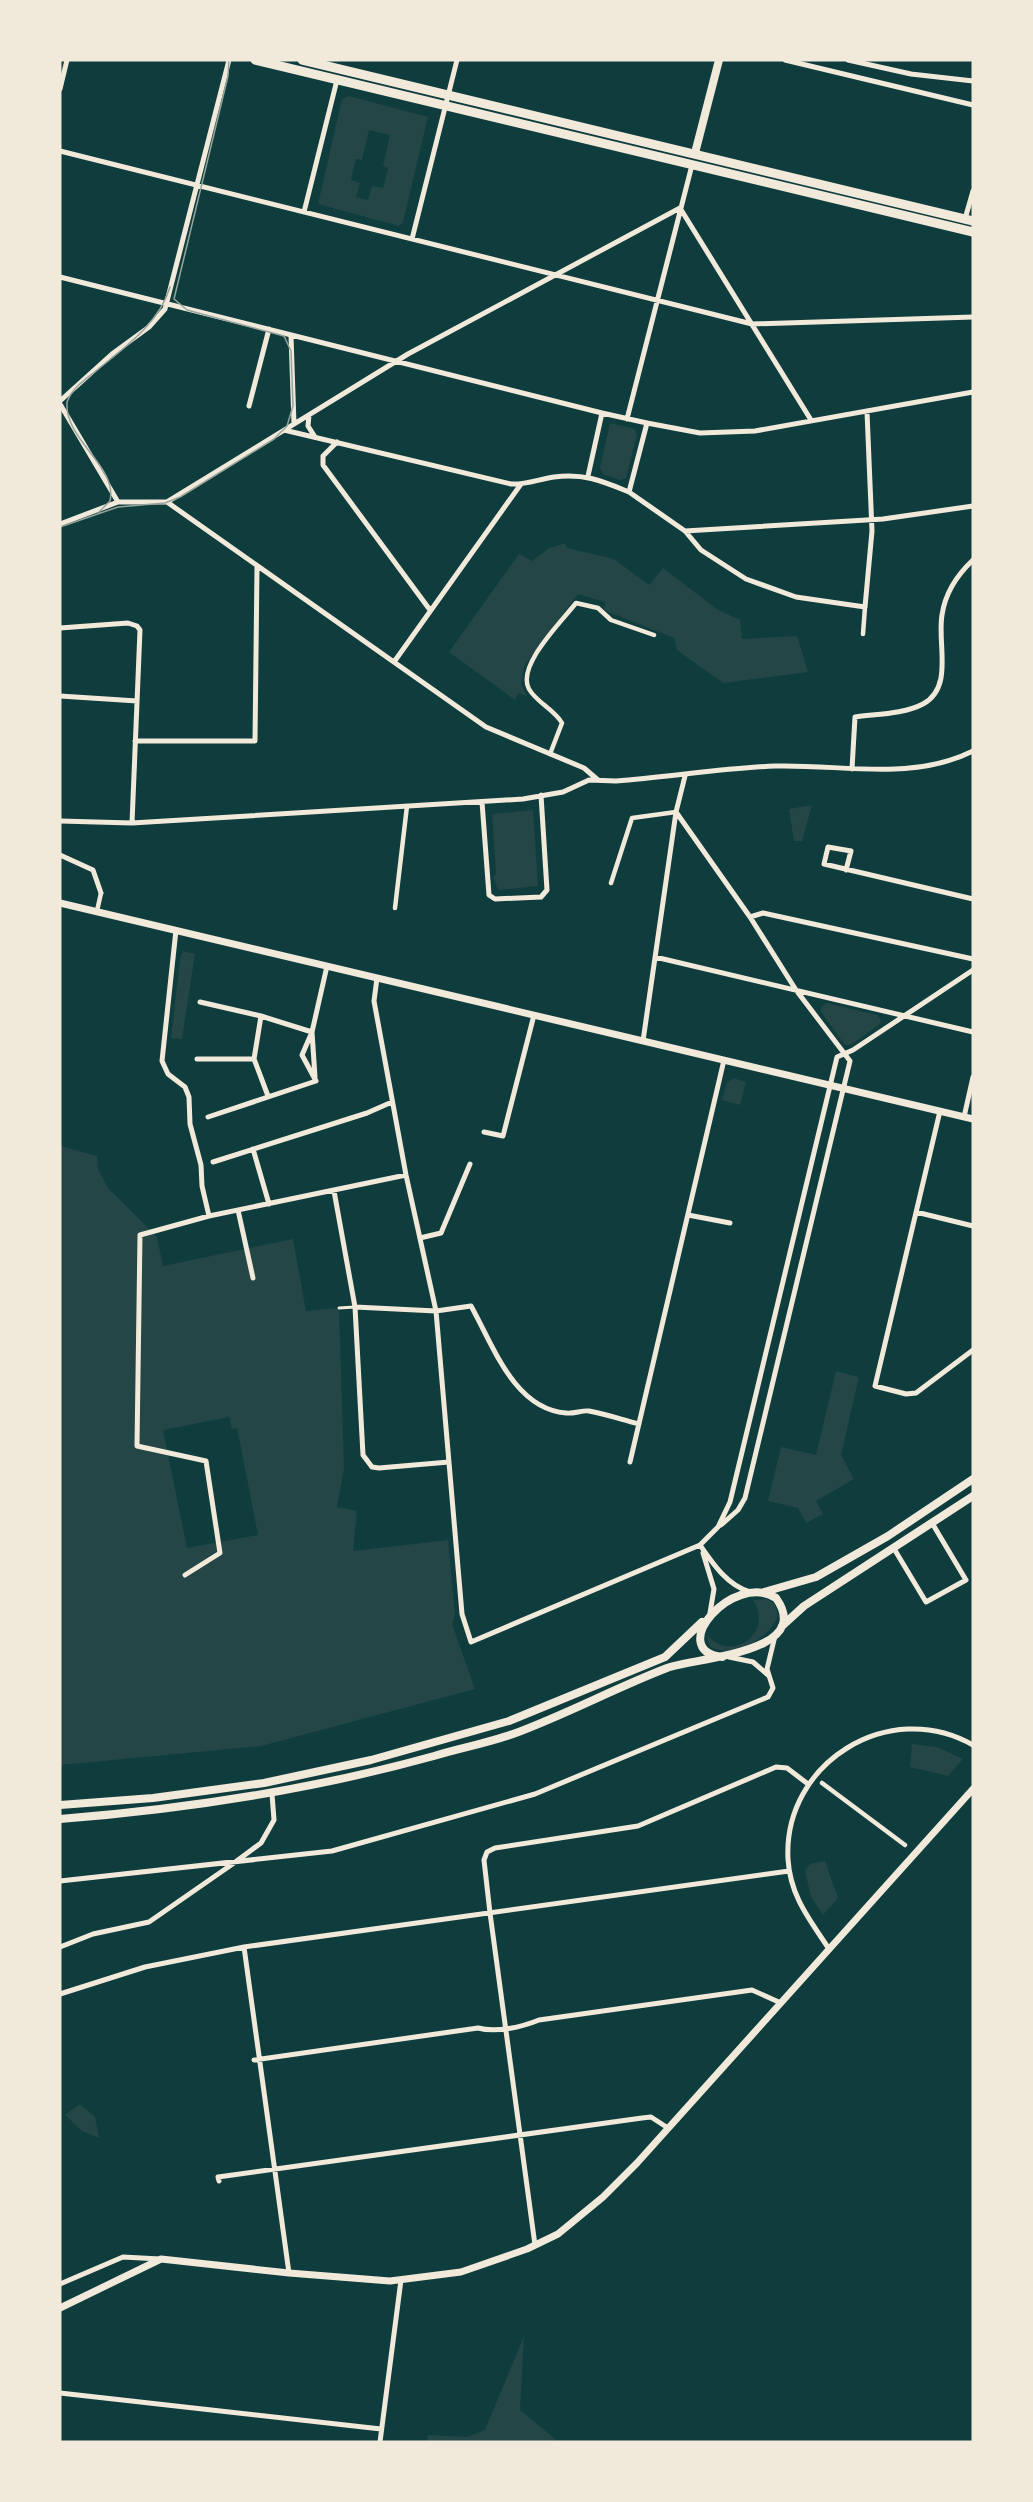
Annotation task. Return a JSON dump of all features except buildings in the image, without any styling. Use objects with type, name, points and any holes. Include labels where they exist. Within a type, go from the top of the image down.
[{"type":"main road","points":[[255,60],[973,232]]},
{"type":"main road","points":[[302,60],[969,220],[963,230]]},
{"type":"main road","points":[[692,165],[719,60]]},
{"type":"main road","points":[[60,1806],[153,1798],[264,1783],[370,1760],[509,1721],[664,1657],[708,1616],[727,1602],[816,1578],[888,1536],[973,1479]]},
{"type":"main road","points":[[60,1819],[154,1811],[272,1794],[375,1772],[513,1734],[670,1666],[725,1657],[757,1646],[804,1606],[892,1546],[973,1496]]},
{"type":"main road","points":[[926,1512],[932,1523]]},
{"type":"main road","points":[[888,1536],[892,1546]]},
{"type":"main road","points":[[758,1593],[772,1595],[780,1604],[783,1618],[778,1630]]},
{"type":"main road","points":[[708,1616],[701,1631],[701,1640],[710,1652],[725,1657]]},
{"type":"street","points":[[60,88],[67,60]]},
{"type":"street","points":[[118,502],[60,403],[149,327],[168,303],[230,60]]},
{"type":"street","points":[[412,239],[457,60]]},
{"type":"street","points":[[785,60],[973,105]]},
{"type":"street","points":[[848,60],[910,74],[973,81]]},
{"type":"street","points":[[304,212],[337,80]]},
{"type":"street","points":[[60,151],[752,324],[973,317]]},
{"type":"street","points":[[627,419],[692,165]]},
{"type":"street","points":[[969,220],[973,191]]},
{"type":"street","points":[[60,524],[118,502],[167,502],[394,362],[680,208]]},
{"type":"street","points":[[680,208],[811,420]]},
{"type":"street","points":[[60,278],[681,431],[719,433],[773,429],[811,420],[973,392]]},
{"type":"street","points":[[249,406],[269,329]]},
{"type":"street","points":[[291,336],[294,424]]},
{"type":"street","points":[[588,476],[602,412]]},
{"type":"street","points":[[863,634],[872,520],[867,412]]},
{"type":"street","points":[[309,415],[308,426],[316,437]]},
{"type":"street","points":[[628,492],[647,423]]},
{"type":"street","points":[[284,430],[521,484],[554,477],[588,476],[628,492],[685,531],[695,546],[715,561],[762,586],[805,599],[865,608]]},
{"type":"street","points":[[337,442],[323,456],[323,465],[430,610]]},
{"type":"street","points":[[394,662],[521,484]]},
{"type":"street","points":[[167,502],[486,727],[584,768],[598,780]]},
{"type":"street","points":[[685,531],[872,520],[973,506]]},
{"type":"street","points":[[852,769],[855,717],[918,706],[934,695],[942,677],[940,624],[945,601],[955,580],[973,560]]},
{"type":"street","points":[[135,741],[255,741],[257,566]]},
{"type":"street","points":[[550,754],[562,723],[530,691],[526,675],[530,663],[576,603],[598,608],[611,620],[654,635]]},
{"type":"street","points":[[60,628],[128,622],[137,626],[141,634],[132,823]]},
{"type":"street","points":[[60,696],[137,701]]},
{"type":"street","points":[[60,821],[132,823],[482,802],[563,792],[589,780],[685,776],[773,766],[852,769],[928,767],[954,761],[973,752]]},
{"type":"street","points":[[643,1041],[676,812],[685,776]]},
{"type":"street","points":[[482,802],[489,896],[495,899],[541,897],[546,895],[547,890],[542,795]]},
{"type":"street","points":[[395,908],[407,806]]},
{"type":"street","points":[[611,883],[632,818],[676,812]]},
{"type":"street","points":[[377,978],[374,1001],[406,1175],[436,1311],[462,1614],[471,1642],[700,1545],[733,1514],[745,1498],[850,1061],[795,990],[750,917],[676,812]]},
{"type":"street","points":[[846,870],[851,851],[828,847],[824,864],[846,870],[973,899]]},
{"type":"street","points":[[60,855],[93,870],[101,893],[97,911]]},
{"type":"street","points":[[60,903],[973,1119]]},
{"type":"street","points":[[750,917],[763,913],[973,959]]},
{"type":"street","points":[[176,930],[162,1061],[168,1074],[185,1087],[189,1097],[190,1124],[201,1165],[202,1186],[209,1216]]},
{"type":"street","points":[[655,957],[973,1032]]},
{"type":"street","points":[[316,1082],[302,1055],[312,1032],[327,966]]},
{"type":"street","points":[[715,1530],[730,1502],[837,1058],[973,970]]},
{"type":"street","points":[[200,1002],[261,1016],[312,1032]]},
{"type":"street","points":[[484,1132],[503,1136],[534,1015]]},
{"type":"street","points":[[261,1016],[254,1059],[268,1096]]},
{"type":"street","points":[[312,1032],[316,1082]]},
{"type":"street","points":[[197,1059],[254,1059]]},
{"type":"street","points":[[630,1462],[724,1060]]},
{"type":"street","points":[[964,1117],[973,1077]]},
{"type":"street","points":[[208,1117],[316,1082]]},
{"type":"street","points":[[213,1162],[367,1113],[392,1102]]},
{"type":"street","points":[[940,1111],[875,1386],[906,1394],[916,1393],[973,1350]]},
{"type":"street","points":[[253,1149],[269,1204]]},
{"type":"street","points":[[420,1238],[441,1233],[470,1164]]},
{"type":"street","points":[[185,1575],[220,1553],[206,1461],[136,1446],[138,1241],[140,1235],[209,1216],[406,1175]]},
{"type":"street","points":[[334,1191],[355,1307],[362,1443],[366,1462],[379,1468],[449,1462]]},
{"type":"street","points":[[238,1210],[252,1278]]},
{"type":"street","points":[[916,1212],[973,1226]]},
{"type":"street","points":[[688,1215],[730,1223]]},
{"type":"street","points":[[792,1243],[806,1246]]},
{"type":"street","points":[[355,1307],[436,1311],[471,1306],[514,1383],[528,1398],[542,1407],[566,1413],[587,1411],[639,1424]]},
{"type":"street","points":[[751,1416],[764,1419]]},
{"type":"street","points":[[892,1546],[926,1602],[956,1586],[966,1580],[932,1523]]},
{"type":"street","points":[[700,1545],[714,1566],[731,1582],[758,1593]]},
{"type":"street","points":[[700,1545],[714,1589],[708,1616]]},
{"type":"street","points":[[60,1881],[332,1851],[535,1794],[766,1698],[773,1690],[768,1665],[778,1630]]},
{"type":"street","points":[[725,1657],[753,1662],[769,1676]]},
{"type":"street","points":[[829,1949],[804,1913],[789,1871],[790,1829],[797,1806],[808,1784],[822,1767],[842,1750],[878,1733],[898,1729],[930,1730],[951,1735],[973,1745]]},
{"type":"street","points":[[535,2245],[490,1913],[484,1860],[487,1852],[495,1848],[638,1826],[776,1767],[788,1768],[808,1784]]},
{"type":"street","points":[[822,1783],[905,1845]]},
{"type":"street","points":[[60,2284],[123,2257],[289,2273],[401,2280],[461,2272],[535,2245],[558,2234],[603,2197],[668,2128],[973,1789]]},
{"type":"street","points":[[60,1947],[93,1934],[149,1922],[234,1863],[261,1843],[274,1820],[272,1794]]},
{"type":"street","points":[[60,1994],[146,1967],[244,1947],[789,1871]]},
{"type":"street","points":[[244,1947],[257,2060],[289,2273]]},
{"type":"street","points":[[257,2060],[478,2028],[487,2031],[548,2019],[752,1990],[781,2003]]},
{"type":"street","points":[[219,2181],[218,2177],[275,2171],[651,2117],[668,2128]]},
{"type":"street","points":[[60,2308],[162,2259]]},
{"type":"street","points":[[380,2442],[401,2280]]},
{"type":"street","points":[[60,2393],[381,2429]]},
{"type":"lane","points":[[339,1308],[355,1307]]},
{"type":"shaded area","points":[[349,96],[428,117],[403,222],[399,226],[318,204],[342,99]],"holes":[[[369,130],[390,135],[383,166],[388,168],[383,188],[372,186],[368,200],[356,197],[360,183],[351,180],[356,159],[362,160]]]},
{"type":"shaded area","points":[[610,423],[635,429],[637,435],[626,478],[620,480],[603,474],[600,467]]},
{"type":"shaded area","points":[[565,543],[567,548],[614,559],[649,585],[663,568],[718,610],[740,620],[742,639],[797,636],[808,672],[723,683],[677,650],[674,638],[604,610],[605,602],[578,594],[524,666],[521,684],[527,696],[518,693],[515,700],[449,652],[519,554],[532,561],[548,549]]},
{"type":"shaded area","points":[[812,805],[802,841],[794,841],[789,809]]},
{"type":"shaded area","points":[[533,810],[538,886],[498,890],[493,877],[496,874],[492,814]]},
{"type":"shaded area","points":[[183,951],[195,954],[182,1039],[171,1038],[180,959]]},
{"type":"shaded area","points":[[827,1003],[877,1015],[881,1020],[880,1024],[852,1044],[845,1045],[821,1012],[822,1006]]},
{"type":"shaded area","points":[[733,1078],[746,1082],[740,1105],[722,1100],[727,1083]]},
{"type":"shaded area","points":[[60,1146],[97,1156],[98,1169],[108,1188],[157,1237],[163,1266],[293,1239],[306,1311],[339,1308],[344,1468],[337,1507],[357,1511],[353,1551],[448,1540],[455,1615],[452,1624],[475,1689],[261,1746],[60,1765]],"holes":[[[229,1417],[232,1429],[237,1428],[258,1535],[187,1548],[163,1430]]]},
{"type":"shaded area","points":[[836,1371],[859,1377],[841,1455],[854,1479],[816,1501],[823,1514],[806,1523],[798,1508],[768,1501],[781,1447],[816,1455]]},
{"type":"shaded area","points":[[766,1599],[774,1603],[778,1615],[768,1632],[750,1645],[739,1649],[719,1650],[710,1646],[706,1634],[716,1643],[727,1646],[747,1641],[754,1633],[758,1623],[758,1612],[753,1600]]},
{"type":"shaded area","points":[[912,1744],[937,1747],[963,1759],[948,1776],[910,1767]]},
{"type":"shaded area","points":[[825,1861],[838,1898],[823,1915],[811,1897],[805,1871],[810,1864]]},
{"type":"shaded area","points":[[80,2104],[95,2117],[99,2138],[82,2131],[65,2115]]},
{"type":"shaded area","points":[[524,2336],[520,2410],[559,2442],[427,2442],[428,2435],[467,2437],[485,2430]]},
{"type":"tram line","points":[[60,527],[118,507],[165,503],[180,497],[274,439],[287,426],[293,406],[291,351],[284,336],[187,310],[174,299],[228,76],[229,60]]},
{"type":"tram line","points":[[99,512],[110,501],[110,488],[99,464],[74,429],[68,416],[67,402],[78,386],[127,346],[148,325],[165,301],[170,287]]}]
